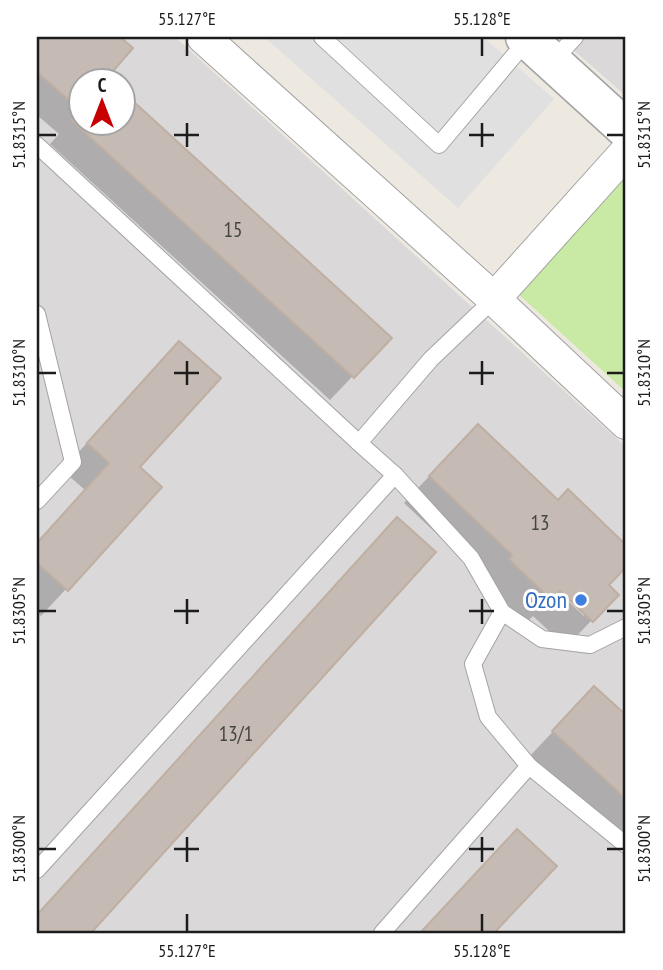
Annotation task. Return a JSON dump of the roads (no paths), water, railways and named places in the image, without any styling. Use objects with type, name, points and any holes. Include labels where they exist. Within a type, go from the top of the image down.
[{"type":"street","points":[[203,37],[494,299],[626,424]]},
{"type":"street","points":[[545,44],[626,129]]},
{"type":"street","points":[[494,299],[626,152]]},
{"type":"lane","points":[[322,37],[439,145],[545,44]]},
{"type":"lane","points":[[37,145],[396,475],[471,558],[502,612],[542,639],[590,645],[626,627]]},
{"type":"lane","points":[[359,443],[431,359],[494,299]]},
{"type":"lane","points":[[37,314],[73,462],[37,501]]},
{"type":"lane","points":[[37,870],[396,475]]},
{"type":"lane","points":[[502,612],[472,664],[488,717],[529,766],[626,845]]},
{"type":"lane","points":[[382,933],[529,766]]},
{"type":"place","name":"Ozon","points":[[581,600]]}]
